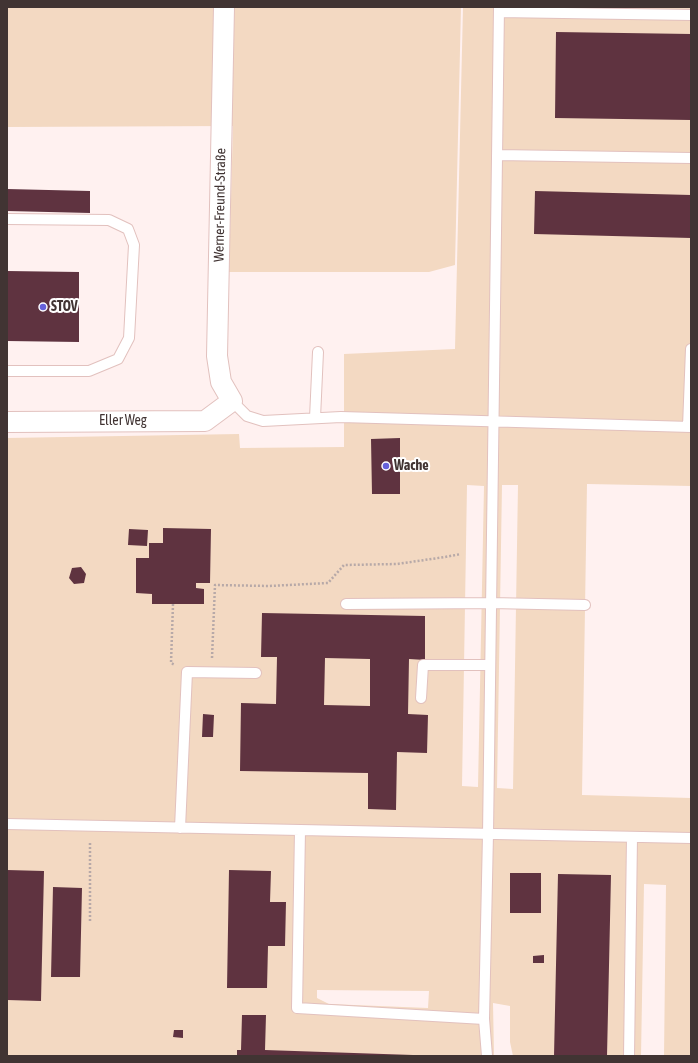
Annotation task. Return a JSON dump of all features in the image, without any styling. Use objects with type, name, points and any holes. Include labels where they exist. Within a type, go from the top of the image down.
[{"type":"street","name":"Werner-Freund-Straße","points":[[224,7],[217,356],[221,382],[232,401]]},
{"type":"street","name":"Eller Weg","points":[[7,422],[205,421],[232,401]]},
{"type":"lane","points":[[487,1056],[484,1018],[488,834],[499,10],[691,15]]},
{"type":"lane","points":[[497,155],[691,158]]},
{"type":"lane","points":[[7,219],[109,220],[128,229],[134,245],[129,338],[118,359],[88,371],[7,371]]},
{"type":"lane","points":[[232,401],[247,416],[263,421],[341,417],[690,427],[691,350]]},
{"type":"lane","points":[[315,418],[318,352]]},
{"type":"lane","points":[[346,604],[491,603],[585,605]]},
{"type":"lane","points":[[421,698],[423,665],[490,665]]},
{"type":"lane","points":[[180,828],[187,673],[256,673]]},
{"type":"lane","points":[[7,824],[691,838]]},
{"type":"lane","points":[[300,830],[297,1008],[484,1018]]},
{"type":"lane","points":[[629,1056],[632,837]]},
{"type":"path","points":[[211,673],[215,585],[269,586],[328,583],[344,565],[397,564],[461,554]]},
{"type":"path","points":[[173,604],[171,662],[187,673]]},
{"type":"path","points":[[90,826],[90,921]]},
{"type":"shaded area","points":[[7,7],[461,7],[455,265],[429,272],[229,272],[233,126],[7,127]]},
{"type":"shaded area","points":[[463,7],[691,7],[691,486],[587,484],[582,795],[691,798],[691,1056],[664,1056],[666,885],[644,884],[641,1056],[513,1056],[510,1042],[510,1006],[493,1003],[494,1056],[7,1056],[7,438],[239,434],[240,448],[344,447],[344,354],[455,349]],"holes":[[[467,485],[484,486],[478,787],[462,786]],[[502,485],[518,485],[513,789],[497,788]],[[317,990],[429,991],[428,1008],[329,1004],[317,998]]]},
{"type":"building","points":[[556,32],[691,34],[691,120],[555,118]]},
{"type":"building","points":[[7,189],[90,191],[90,213],[7,211]]},
{"type":"building","points":[[535,191],[691,195],[691,238],[534,234]]},
{"type":"building","name":"STOV","points":[[7,271],[79,272],[79,342],[7,341]]},
{"type":"building","name":"Wache","points":[[400,438],[400,494],[372,494],[371,439]]},
{"type":"building","points":[[163,528],[211,529],[210,583],[196,583],[196,588],[204,589],[204,604],[152,604],[152,594],[136,593],[136,558],[149,558],[149,543],[163,543]]},
{"type":"building","points":[[129,529],[148,530],[147,546],[128,545]]},
{"type":"building","points":[[81,567],[86,574],[84,583],[74,584],[69,578],[72,568]]},
{"type":"building","points":[[262,613],[425,616],[425,660],[409,659],[408,714],[428,715],[427,753],[397,752],[396,810],[368,809],[368,773],[240,771],[241,703],[276,704],[277,657],[261,657]],"holes":[[[325,658],[370,659],[370,706],[324,705]]]},
{"type":"building","points":[[203,714],[214,715],[213,737],[202,737]]},
{"type":"building","points":[[7,870],[44,871],[41,1001],[7,1000]]},
{"type":"building","points":[[229,870],[271,871],[270,902],[286,902],[285,946],[268,946],[267,988],[227,988]]},
{"type":"building","points":[[510,873],[541,873],[541,913],[510,913]]},
{"type":"building","points":[[558,874],[611,875],[607,1056],[554,1056]]},
{"type":"building","points":[[53,887],[82,888],[80,977],[51,977]]},
{"type":"building","points":[[544,955],[544,963],[533,963],[533,956]]},
{"type":"building","points":[[242,1015],[266,1015],[265,1050],[413,1056],[237,1056],[237,1050],[241,1050]]},
{"type":"building","points":[[174,1030],[183,1030],[183,1038],[173,1037]]},
{"type":"place","name":"STOV","points":[[43,307]]},
{"type":"place","name":"Wache","points":[[386,466]]}]
